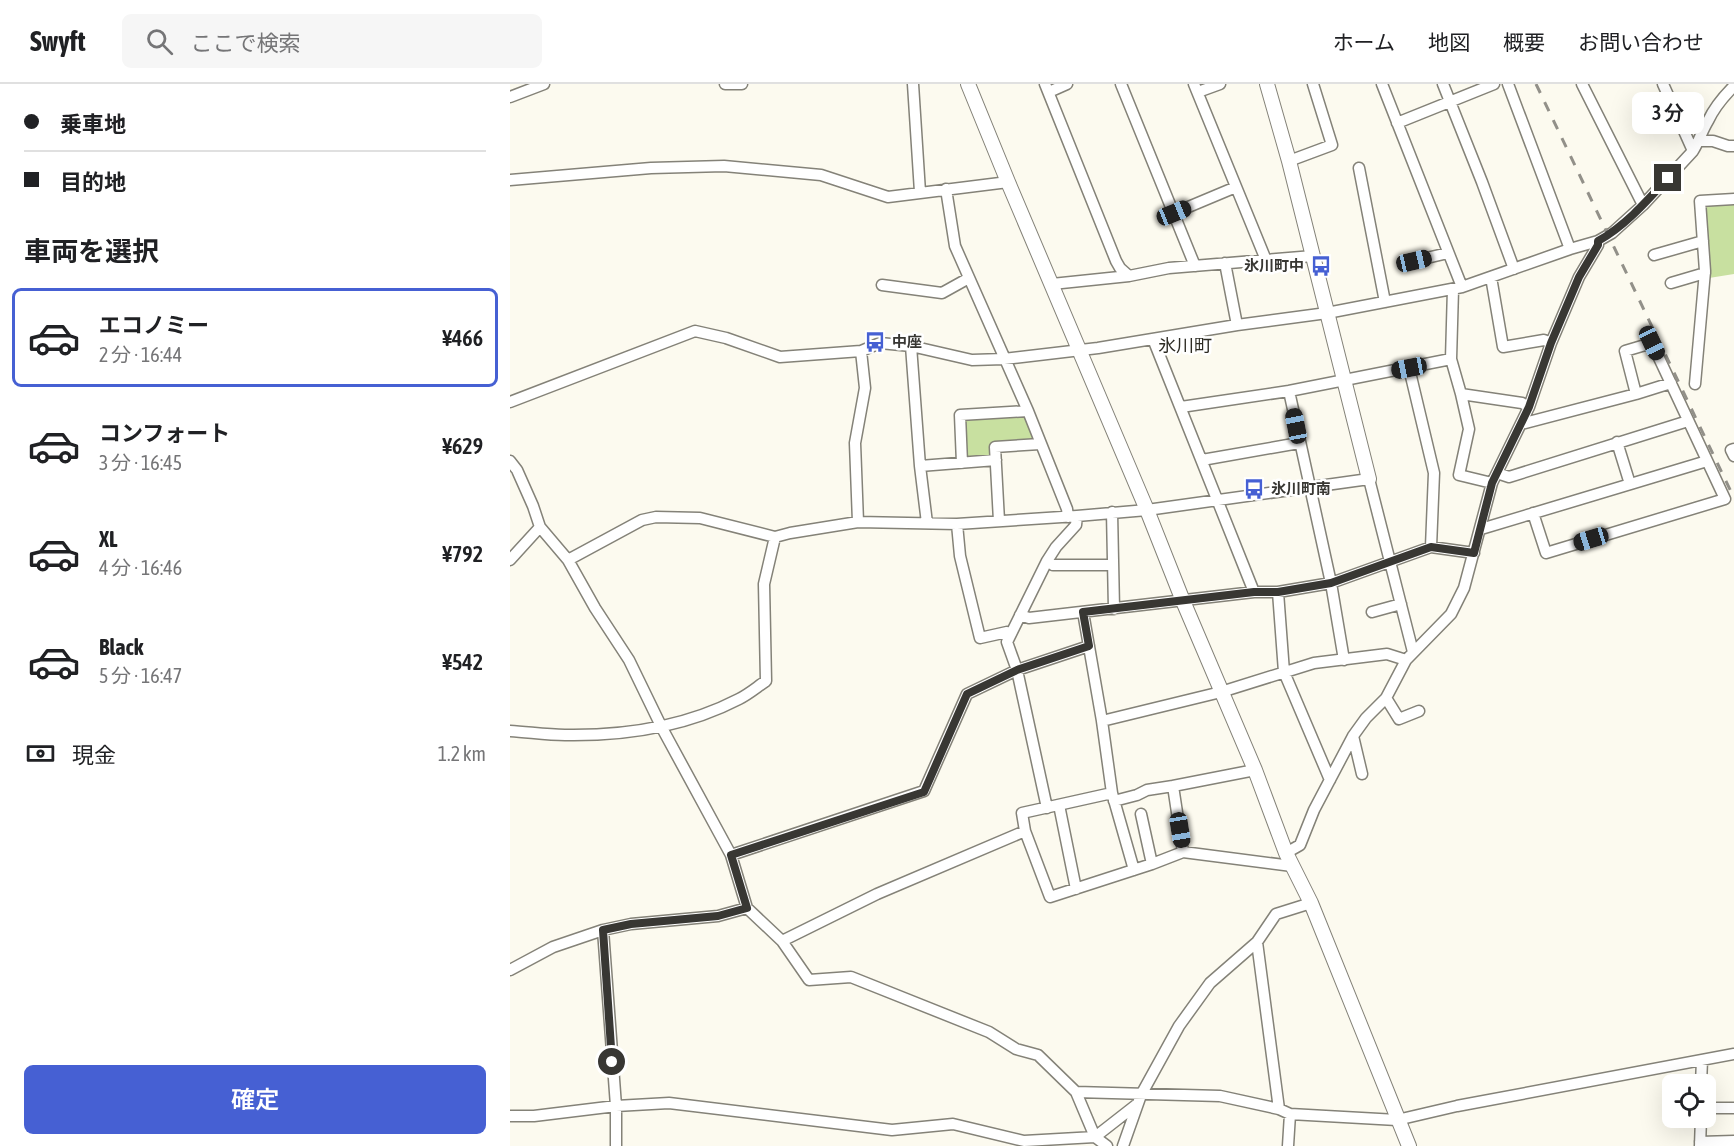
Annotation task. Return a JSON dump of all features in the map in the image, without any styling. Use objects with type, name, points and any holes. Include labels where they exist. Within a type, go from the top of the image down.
[{"type":"street","points":[[514,92],[543,84]]},
{"type":"street","points":[[725,84],[742,84]]},
{"type":"street","points":[[913,84],[920,192]]},
{"type":"street","points":[[968,84],[1255,770],[1286,853],[1311,903],[1409,1146]]},
{"type":"street","points":[[1068,84],[1047,88],[1116,261],[1129,276]]},
{"type":"street","points":[[1121,84],[1195,266]]},
{"type":"street","points":[[1220,84],[1196,88],[1266,260]]},
{"type":"street","points":[[1267,84],[1401,604],[1409,656]]},
{"type":"street","points":[[1288,161],[1332,144],[1313,84]]},
{"type":"street","points":[[1382,84],[1448,253],[1458,288],[1451,358],[1469,429],[1459,475],[1509,477],[1688,421]]},
{"type":"street","points":[[1443,84],[1514,269]]},
{"type":"street","points":[[1397,123],[1494,84]]},
{"type":"street","points":[[1508,84],[1570,249]]},
{"type":"street","points":[[1582,84],[1643,205]]},
{"type":"street","points":[[1663,84],[1696,146]]},
{"type":"street","points":[[510,402],[694,331],[726,338],[780,357],[861,351],[880,343],[911,346],[972,360],[1004,359],[1080,350],[1327,313],[1458,288],[1598,241],[1612,232],[1643,205],[1696,146],[1708,120],[1734,86]]},
{"type":"street","points":[[1696,146],[1713,141],[1734,146]]},
{"type":"street","points":[[510,180],[651,168],[724,166],[821,175],[888,197],[1008,182]]},
{"type":"street","points":[[1359,168],[1385,302]]},
{"type":"street","points":[[1174,213],[1236,188]]},
{"type":"street","points":[[946,189],[955,246],[1028,411],[1067,509],[1076,525],[1047,561],[1007,642],[1017,670],[1047,808]]},
{"type":"street","points":[[1695,384],[1705,273],[1700,201],[1734,199]]},
{"type":"street","points":[[1286,853],[1300,845],[1314,810],[1353,736],[1366,718],[1386,698],[1409,656],[1451,614],[1464,588],[1495,478],[1529,407],[1551,343],[1579,277],[1598,245],[1598,241]]},
{"type":"street","points":[[1654,255],[1703,241]]},
{"type":"street","points":[[1414,261],[1448,253]]},
{"type":"street","points":[[1052,284],[1129,276],[1169,268],[1313,256]]},
{"type":"street","points":[[1225,263],[1237,325]]},
{"type":"street","points":[[1671,283],[1705,273]]},
{"type":"street","points":[[1491,277],[1503,347],[1544,340],[1551,343]]},
{"type":"street","points":[[882,285],[942,292],[969,278]]},
{"type":"street","points":[[1153,339],[1254,592]]},
{"type":"street","points":[[1533,513],[1546,553],[1725,499],[1652,343],[1624,351],[1636,394]]},
{"type":"street","points":[[911,346],[920,466],[927,523]]},
{"type":"street","points":[[858,522],[855,443],[865,388],[861,351]]},
{"type":"street","points":[[1181,407],[1289,392],[1451,358]]},
{"type":"street","points":[[1409,368],[1434,473],[1431,547]]},
{"type":"street","points":[[1521,424],[1671,383]]},
{"type":"street","points":[[1289,392],[1331,583],[1344,660]]},
{"type":"street","points":[[1461,394],[1522,403],[1529,407]]},
{"type":"street","points":[[962,463],[960,415],[1028,411]]},
{"type":"street","points":[[1617,442],[1630,484]]},
{"type":"street","points":[[1202,460],[1299,443]]},
{"type":"street","points":[[999,521],[995,447],[1041,444]]},
{"type":"street","points":[[1734,449],[1731,450],[1734,456]]},
{"type":"street","points":[[510,460],[517,470],[540,527],[568,560],[595,608],[629,660],[662,728],[731,855],[747,908],[782,941],[809,980],[851,977],[989,1032],[1016,1049],[1038,1055],[1076,1092],[1095,1137],[1107,1146]]},
{"type":"street","points":[[920,466],[996,460]]},
{"type":"street","points":[[1481,529],[1707,461]]},
{"type":"street","points":[[568,560],[632,525],[650,518],[700,518],[775,537],[858,522],[957,524],[1147,510],[1369,479]]},
{"type":"street","points":[[1112,512],[1114,609]]},
{"type":"street","points":[[957,524],[960,556],[980,638],[1011,633]]},
{"type":"street","points":[[510,560],[540,527]]},
{"type":"street","points":[[510,731],[565,735],[613,734],[662,728],[700,716],[740,698],[766,681],[764,584],[775,537]]},
{"type":"street","points":[[1020,615],[1029,618],[1254,592],[1278,592],[1331,583],[1431,547],[1474,553]]},
{"type":"street","points":[[1047,561],[1053,565],[1113,564]]},
{"type":"street","points":[[1278,592],[1284,672],[1330,780]]},
{"type":"street","points":[[1372,612],[1401,604]]},
{"type":"street","points":[[1083,612],[1113,797],[1134,870]]},
{"type":"street","points":[[731,855],[924,792],[967,694],[1017,670],[1089,646]]},
{"type":"street","points":[[1102,721],[1221,692],[1314,663],[1388,654],[1409,656]]},
{"type":"street","points":[[1386,698],[1399,719],[1419,711]]},
{"type":"street","points":[[1353,736],[1362,774]]},
{"type":"street","points":[[1255,770],[1148,790],[1137,795],[1059,805],[1022,813],[1025,831],[1050,897],[1183,852],[1292,866]]},
{"type":"street","points":[[1173,786],[1183,852]]},
{"type":"street","points":[[1059,805],[1076,889]]},
{"type":"street","points":[[1142,814],[1152,864]]},
{"type":"street","points":[[782,941],[877,894],[1025,831]]},
{"type":"street","points":[[1123,1146],[1138,1100],[1179,1026],[1210,983],[1257,942],[1276,915],[1311,903]]},
{"type":"street","points":[[510,970],[553,947],[603,930],[631,924],[718,916],[747,908]]},
{"type":"street","points":[[603,930],[616,1146]]},
{"type":"street","points":[[1257,942],[1279,1109]]},
{"type":"street","points":[[1076,1092],[1138,1100],[1220,1096],[1279,1109],[1290,1114],[1397,1120],[1457,1106],[1734,1054]]},
{"type":"street","points":[[1701,1074],[1702,1060]]},
{"type":"street","points":[[510,1116],[534,1116],[615,1106],[669,1103],[892,1130],[953,1124],[1024,1141],[1095,1137],[1138,1100]]},
{"type":"street","points":[[1716,1108],[1734,1108]]},
{"type":"street","points":[[1288,1146],[1290,1114]]},
{"type":"street","points":[[1701,1128],[1700,1144],[1734,1141]]},
{"type":"green space","points":[[1734,204],[1734,274],[1709,278],[1705,209],[1708,206]]},
{"type":"green space","points":[[1020,415],[1024,417],[1034,439],[992,445],[992,454],[989,456],[969,459],[965,456],[964,422],[966,417]]},
{"type":"railway","points":[[1536,84],[1734,498]]},
{"type":"place","name":"氷川町中","points":[[1321,266]]},
{"type":"place","name":"中座","points":[[875,342]]},
{"type":"place","name":"氷川町南","points":[[1254,489]]},
{"type":"district","name":"氷川町","points":[[1185,346]]},
{"type":"route","points":[[612,1062],[603,930],[631,924],[718,916],[747,908],[731,855],[924,792],[967,694],[1017,670],[1089,646],[1083,612],[1254,592],[1278,592],[1331,583],[1431,547],[1474,553],[1492,483],[1529,407],[1551,343],[1579,277],[1598,245],[1598,241],[1643,205],[1668,178]]}]
